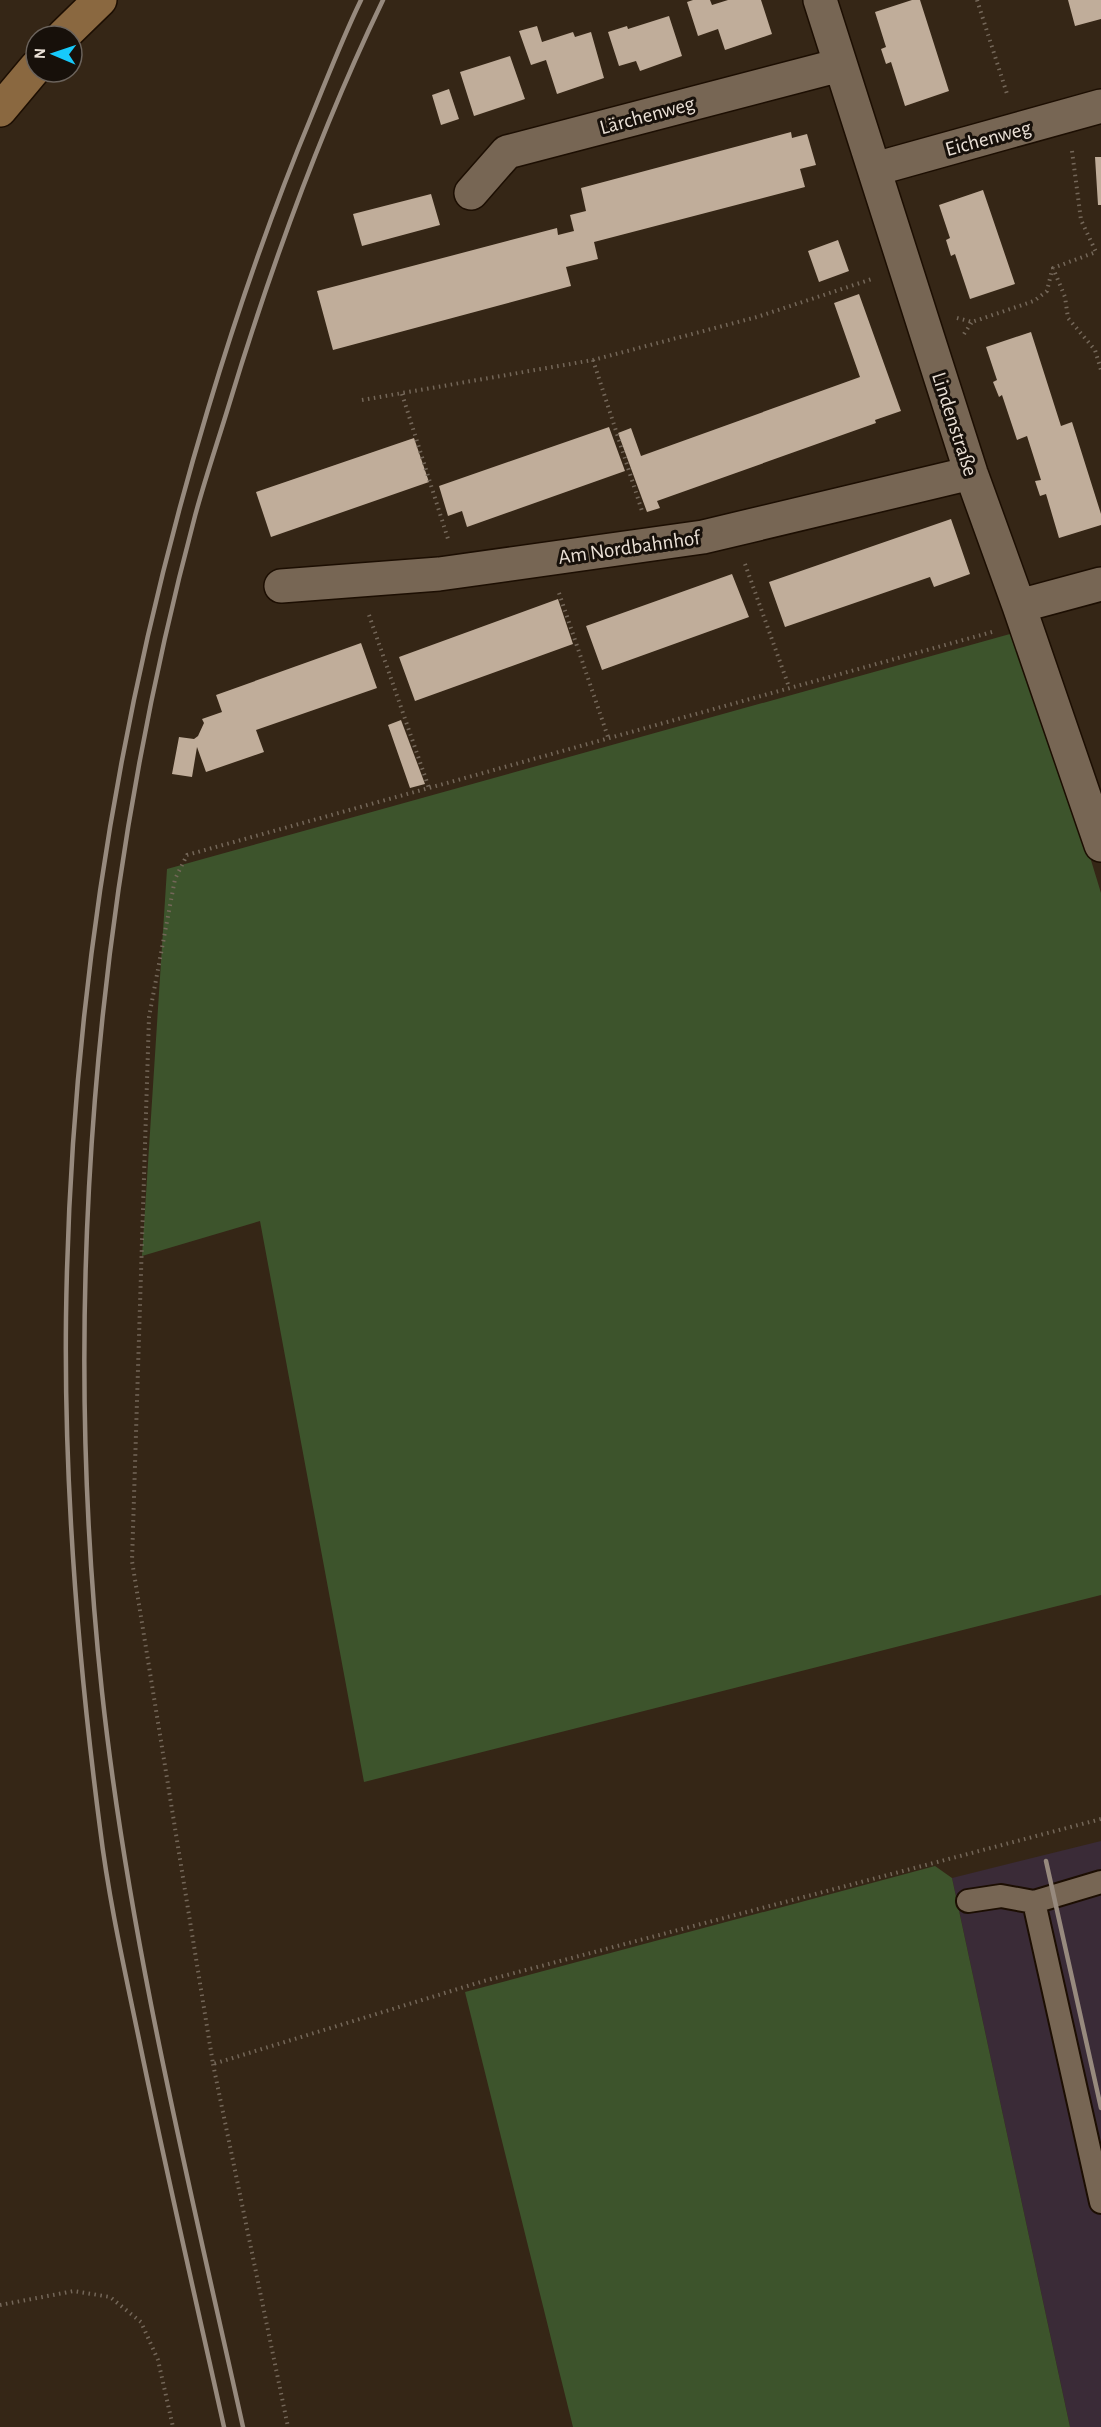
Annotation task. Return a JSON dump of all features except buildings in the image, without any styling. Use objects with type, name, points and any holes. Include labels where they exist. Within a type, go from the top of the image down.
[{"type":"street","points":[[75,24],[100,0]]},
{"type":"street","name":"Lindenstraße","points":[[820,0],[971,473],[1101,845]]},
{"type":"street","name":"Lärchenweg","points":[[471,192],[507,152],[840,65]]},
{"type":"street","points":[[0,110],[24,81]]},
{"type":"street","name":"Eichenweg","points":[[875,169],[1101,106]]},
{"type":"street","name":"Am Nordbahnhof","points":[[281,586],[459,571],[703,537],[971,473]]},
{"type":"street","points":[[1022,615],[1101,584]]},
{"type":"lane","points":[[968,1901],[1001,1896],[1034,1902],[1101,1882]]},
{"type":"lane","points":[[1034,1902],[1101,2202]]},
{"type":"path","points":[[977,0],[1018,130]]},
{"type":"path","points":[[1053,268],[1098,252],[1081,220],[1068,116]]},
{"type":"path","points":[[362,400],[592,360],[758,317],[904,268]]},
{"type":"path","points":[[916,306],[972,322],[1034,301],[1047,291],[1053,268]]},
{"type":"path","points":[[1053,268],[1065,297],[1068,318],[1095,350],[1101,370]]},
{"type":"path","points":[[1095,350],[1101,352]]},
{"type":"path","points":[[592,360],[653,544]]},
{"type":"path","points":[[402,394],[459,571]]},
{"type":"path","points":[[732,530],[789,687]]},
{"type":"path","points":[[548,559],[608,738]]},
{"type":"path","points":[[357,580],[429,788]]},
{"type":"path","points":[[288,2427],[213,2064],[132,1561],[149,1017],[176,879],[187,855],[789,687],[1022,615]]},
{"type":"path","points":[[213,2064],[484,1981],[1101,1819]]},
{"type":"path","points":[[0,2305],[74,2291],[110,2297],[141,2322],[158,2360],[173,2427]]},
{"type":"shaded area","points":[[1101,1841],[1101,2427],[1070,2427],[952,1878]]},
{"type":"green space","points":[[1021,631],[1101,893],[1101,1595],[364,1782],[260,1221],[142,1256],[167,869]]},
{"type":"green space","points":[[935,1866],[952,1878],[1070,2427],[573,2427],[465,1992]]},
{"type":"railway","points":[[224,2427],[124,1967],[100,1828],[85,1701],[70,1510],[66,1382],[70,1203],[77,1088],[89,973],[105,859],[125,745],[149,632],[177,520],[231,334],[297,151],[361,0]]},
{"type":"railway","points":[[243,2427],[162,2061],[144,1969],[114,1785],[102,1692],[90,1545],[85,1397],[86,1248],[95,1100],[110,952],[132,805],[160,659],[195,516],[244,356],[279,252],[338,99],[383,0]]},
{"type":"railway","points":[[1046,1861],[1101,2108]]}]
